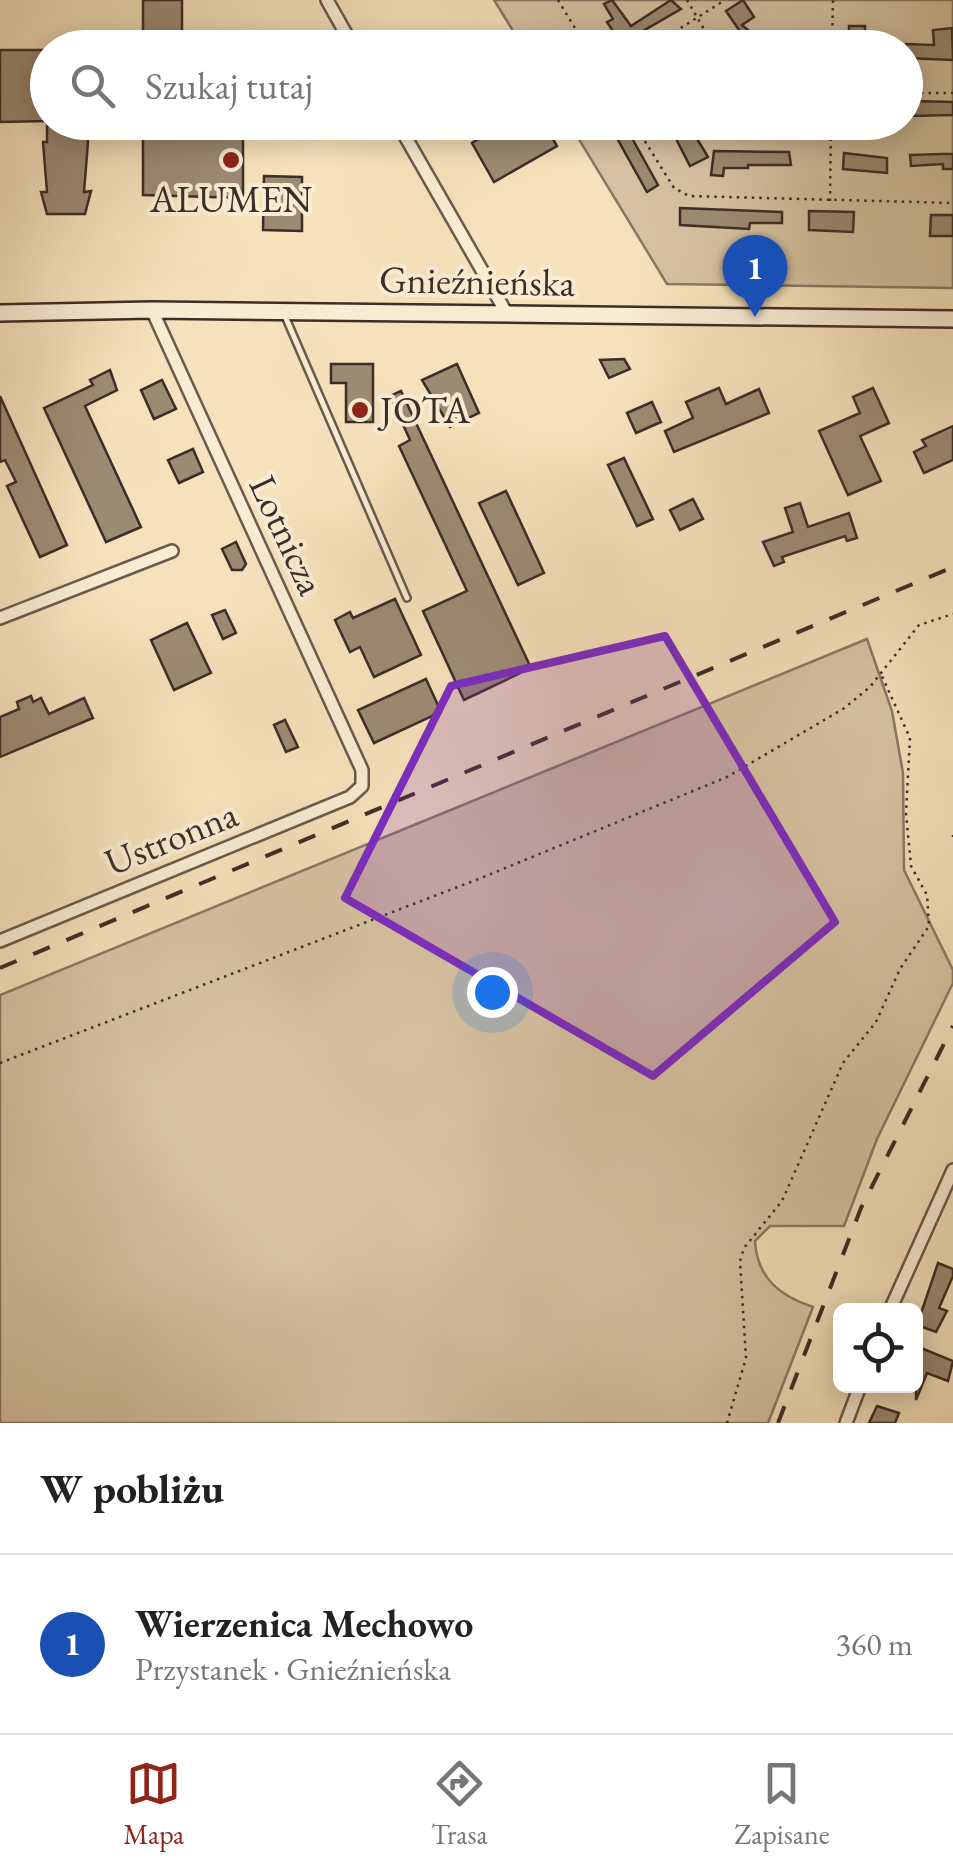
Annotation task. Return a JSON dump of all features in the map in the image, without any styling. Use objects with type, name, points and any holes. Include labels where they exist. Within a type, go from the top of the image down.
[{"type":"main road","name":"Gnieźnieńska","points":[[0,313],[152,310],[953,319]]},
{"type":"street","points":[[326,0],[344,30]]},
{"type":"street","points":[[407,140],[507,314]]},
{"type":"street","name":"Lotnicza","points":[[152,310],[362,770],[362,786]]},
{"type":"street","points":[[0,618],[172,551]]},
{"type":"street","name":"Ustronna","points":[[0,941],[350,797],[362,786]]},
{"type":"street","points":[[893,1303],[953,1170]]},
{"type":"street","points":[[846,1423],[857,1393]]},
{"type":"lane","points":[[282,312],[407,598]]},
{"type":"path","points":[[558,0],[576,30]]},
{"type":"path","points":[[687,0],[705,30]]},
{"type":"path","points":[[677,30],[725,0]]},
{"type":"path","points":[[832,0],[832,30]]},
{"type":"path","points":[[923,93],[953,93]]},
{"type":"path","points":[[643,140],[674,188],[689,196],[953,204]]},
{"type":"path","points":[[830,202],[831,140]]},
{"type":"path","points":[[0,1063],[480,878],[727,777],[843,709],[881,674],[919,625],[953,614]]},
{"type":"path","points":[[727,1423],[746,1358],[740,1260],[744,1248],[782,1201],[828,1089],[876,1022],[900,969],[929,926],[927,895],[911,866],[906,813],[910,738],[881,674]]},
{"type":"highlighted area","points":[[665,636],[835,922],[653,1076],[345,898],[451,686]]},
{"type":"shaded area","points":[[494,0],[953,0],[953,288],[667,284],[579,140],[923,140],[923,30],[513,30]]},
{"type":"shaded area","points":[[867,639],[892,711],[903,773],[904,870],[953,970],[953,983],[877,1139],[844,1226],[770,1226],[755,1241],[760,1265],[772,1284],[813,1307],[768,1423],[0,1423],[0,995]]},
{"type":"building","points":[[143,0],[182,0],[182,30],[143,30]]},
{"type":"building","points":[[612,0],[631,26],[671,0],[681,9],[645,30],[612,30],[607,22],[613,19],[604,4]]},
{"type":"building","points":[[743,0],[754,17],[742,25],[748,30],[739,30],[726,11]]},
{"type":"building","points":[[849,26],[865,26],[865,30],[849,30]]},
{"type":"building","points":[[952,28],[953,60],[923,59],[923,45],[934,45],[933,30]]},
{"type":"building","points":[[0,50],[30,50],[30,121],[0,122]]},
{"type":"building","points":[[923,101],[953,102],[953,115],[923,116]]},
{"type":"building","points":[[88,140],[84,192],[91,191],[85,214],[47,214],[41,192],[47,192],[43,142]]},
{"type":"building","points":[[143,140],[243,140],[243,198],[143,195]]},
{"type":"building","points":[[554,140],[557,146],[494,182],[472,143]]},
{"type":"building","points":[[618,140],[633,140],[658,185],[647,192]]},
{"type":"building","points":[[677,140],[698,140],[708,157],[690,166]]},
{"type":"building","points":[[714,151],[789,152],[791,165],[724,168],[723,176],[711,175]]},
{"type":"building","points":[[844,153],[887,158],[887,173],[843,169]]},
{"type":"building","points":[[953,154],[953,169],[943,169],[943,164],[911,166],[910,155]]},
{"type":"building","points":[[264,176],[302,177],[302,231],[263,230]]},
{"type":"building","points":[[680,208],[782,212],[782,223],[750,223],[749,229],[680,225]]},
{"type":"building","points":[[809,211],[854,212],[853,232],[809,230]]},
{"type":"building","points":[[931,215],[953,215],[953,236],[930,236]]},
{"type":"building","points":[[624,359],[630,369],[609,378],[600,360]]},
{"type":"building","points":[[331,364],[373,364],[373,422],[346,422],[346,383],[331,383]]},
{"type":"building","points":[[457,364],[479,413],[450,427],[422,380]]},
{"type":"building","points":[[110,370],[117,390],[85,406],[141,527],[106,542],[44,408],[93,385],[90,380]]},
{"type":"building","points":[[162,380],[176,409],[154,419],[141,390]]},
{"type":"building","points":[[719,388],[726,404],[759,389],[769,413],[674,452],[665,431],[693,418],[686,402]]},
{"type":"building","points":[[873,388],[889,423],[860,436],[881,481],[848,495],[819,431],[860,413],[853,397]]},
{"type":"building","points":[[401,391],[531,668],[464,700],[423,611],[467,591],[399,446],[410,440],[390,396]]},
{"type":"building","points":[[0,396],[67,545],[40,557],[7,486],[16,482],[5,460],[0,462]]},
{"type":"building","points":[[652,402],[661,422],[636,433],[627,413]]},
{"type":"building","points":[[953,426],[953,460],[924,473],[914,452],[926,446],[922,440]]},
{"type":"building","points":[[193,449],[203,472],[179,483],[168,460]]},
{"type":"building","points":[[624,458],[653,519],[637,526],[608,465]]},
{"type":"building","points":[[506,491],[544,573],[518,585],[479,503]]},
{"type":"building","points":[[693,499],[703,519],[680,530],[670,510]]},
{"type":"building","points":[[800,503],[808,527],[849,513],[857,538],[847,541],[845,536],[782,557],[784,562],[774,566],[763,542],[793,532],[785,508]]},
{"type":"building","points":[[236,542],[246,564],[242,570],[232,570],[222,549]]},
{"type":"building","points":[[395,599],[421,655],[374,677],[360,647],[350,652],[335,620],[350,612],[353,618]]},
{"type":"building","points":[[225,610],[236,633],[223,639],[212,615]]},
{"type":"building","points":[[187,623],[211,673],[174,690],[151,640]]},
{"type":"building","points":[[426,679],[441,712],[374,743],[358,710]]},
{"type":"building","points":[[31,696],[33,702],[41,698],[49,714],[84,698],[93,718],[0,757],[0,717],[19,709],[17,702]]},
{"type":"building","points":[[285,720],[298,747],[286,752],[274,725]]},
{"type":"building","points":[[938,1263],[953,1269],[939,1308],[947,1311],[936,1332],[923,1327],[923,1307]]},
{"type":"building","points":[[923,1349],[953,1361],[948,1381],[927,1373],[923,1383]]},
{"type":"building","points":[[877,1406],[899,1413],[895,1423],[869,1423]]},
{"type":"railway","points":[[0,968],[953,567]]},
{"type":"railway","points":[[778,1423],[861,1208],[953,1026]]},
{"type":"place","name":"ALUMEN","points":[[231,160]]},
{"type":"place","name":"Wierzenica Mechowo","points":[[755,317]]},
{"type":"place","name":"JOTA","points":[[360,410]]}]
